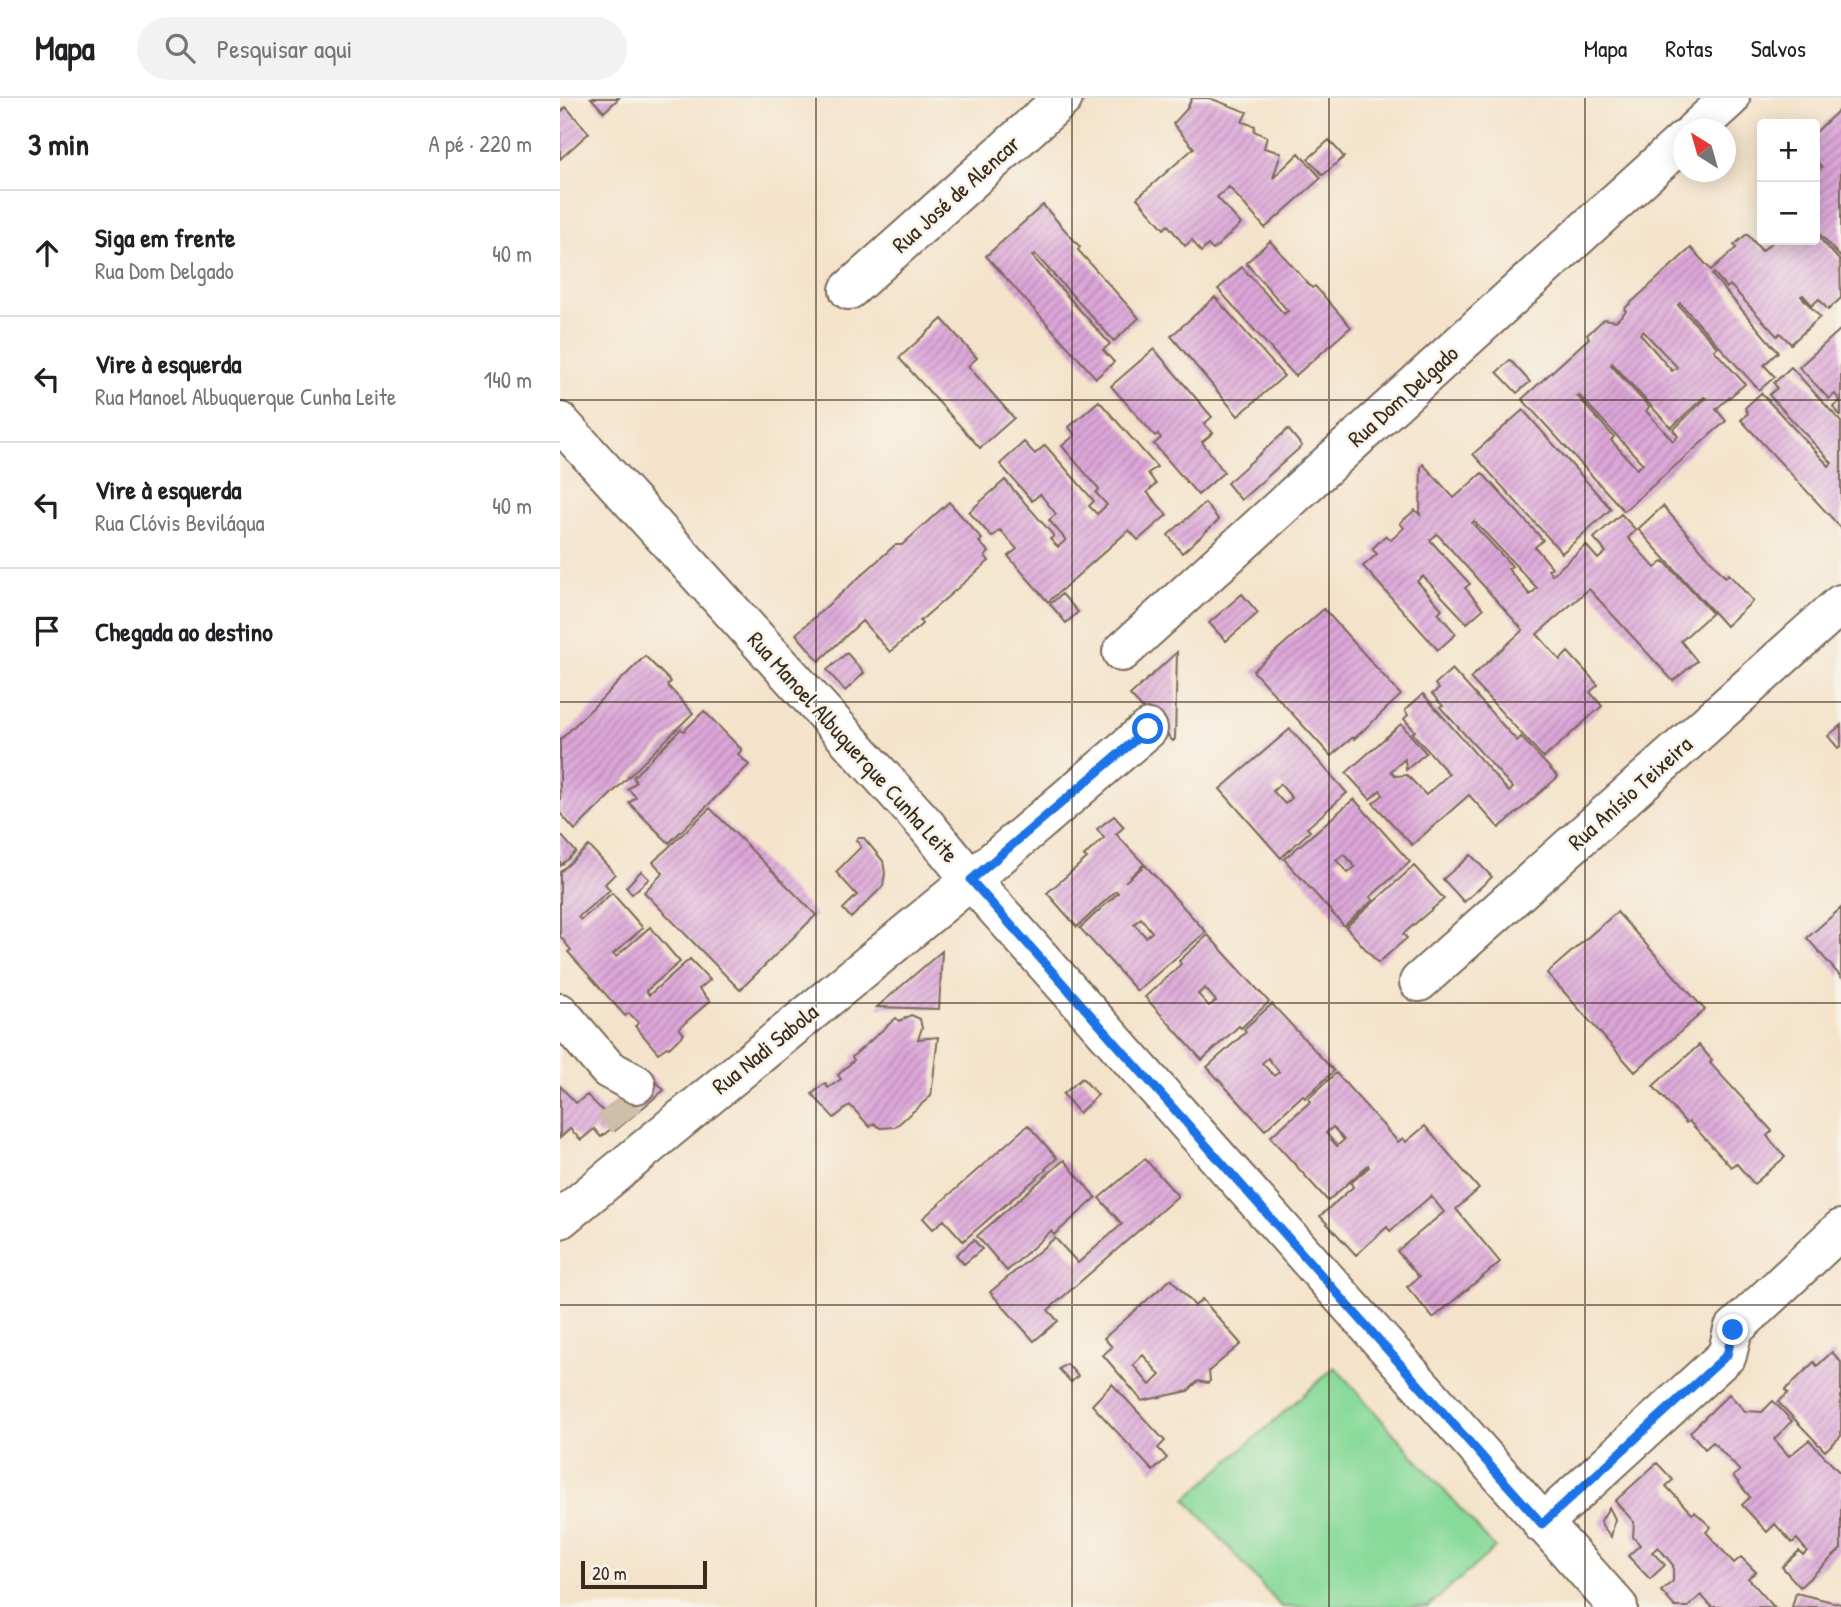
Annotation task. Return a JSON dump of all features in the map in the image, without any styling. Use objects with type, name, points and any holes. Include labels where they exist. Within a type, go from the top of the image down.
[{"type":"street","name":"Rua José de Alencar","points":[[849,290],[1063,98]]},
{"type":"street","points":[[1707,119],[1730,98]]},
{"type":"street","name":"Rua Dom Delgado","points":[[1122,652],[1673,150]]},
{"type":"street","name":"Rua Manoel Albuquerque Cunha Leite","points":[[560,422],[925,824],[971,880],[1618,1607]]},
{"type":"street","name":"Rua Anísio Teixeira","points":[[1419,982],[1841,604]]},
{"type":"street","points":[[971,880],[1148,729]]},
{"type":"street","name":"Rua Nadi Sabola","points":[[560,1219],[637,1107],[971,880]]},
{"type":"street","points":[[560,1013],[637,1107]]},
{"type":"street","points":[[1542,1524],[1727,1355],[1733,1330],[1841,1230]]},
{"type":"green space","points":[[1335,1367],[1495,1548],[1428,1607],[1281,1607],[1186,1499]]},
{"type":"building","points":[[591,98],[619,98],[604,112]]},
{"type":"building","points":[[1192,98],[1209,98],[1247,112],[1242,122],[1255,126],[1254,131],[1267,137],[1264,148],[1281,153],[1273,178],[1299,153],[1321,178],[1265,228],[1229,187],[1217,197],[1241,224],[1213,250],[1208,245],[1201,252],[1192,240],[1185,246],[1168,225],[1164,229],[1137,198],[1194,148],[1173,124],[1186,110]]},
{"type":"building","points":[[566,107],[589,133],[560,159],[560,113]]},
{"type":"building","points":[[1841,108],[1841,258],[1820,235],[1820,128]]},
{"type":"building","points":[[1329,140],[1344,157],[1323,175],[1308,159]]},
{"type":"building","points":[[1043,205],[1080,247],[1078,250],[1139,318],[1114,341],[1035,254],[1032,256],[1110,344],[1103,350],[1114,362],[1096,378],[986,256]]},
{"type":"building","points":[[1747,234],[1762,251],[1769,245],[1820,245],[1820,239],[1840,261],[1841,298],[1828,310],[1819,299],[1812,305],[1801,296],[1820,317],[1791,344],[1780,333],[1777,336],[1730,285],[1727,288],[1714,273],[1712,275],[1778,352],[1764,365],[1775,377],[1759,390],[1680,303],[1678,305],[1717,347],[1714,350],[1745,384],[1716,409],[1726,421],[1624,511],[1522,399],[1589,338],[1587,335],[1604,319],[1616,321],[1626,311],[1624,309],[1691,248],[1711,270],[1736,248],[1734,245]],"holes":[[[1643,331],[1677,367],[1672,371],[1640,334]],[[1612,363],[1671,428],[1706,398],[1673,430],[1678,436],[1673,441],[1646,411],[1649,407]],[[1579,395],[1643,464],[1637,469],[1611,440],[1614,437],[1577,396]]]},
{"type":"building","points":[[1270,241],[1351,327],[1295,376],[1218,289],[1242,267],[1284,314],[1288,311],[1246,263]]},
{"type":"building","points":[[1215,297],[1284,376],[1238,416],[1171,336]]},
{"type":"building","points":[[942,319],[977,358],[968,366],[1014,418],[980,448],[899,358]]},
{"type":"building","points":[[1841,329],[1841,416],[1833,407],[1840,401],[1835,394],[1829,399],[1799,367]]},
{"type":"building","points":[[1154,349],[1212,417],[1204,424],[1213,433],[1202,442],[1224,472],[1198,495],[1154,444],[1161,438],[1158,434],[1155,436],[1111,386]]},
{"type":"building","points":[[1510,360],[1530,382],[1517,393],[1497,372]]},
{"type":"building","points":[[1791,367],[1841,422],[1841,528],[1741,420],[1748,413],[1745,408],[1761,393],[1829,466],[1832,463],[1769,395],[1777,388],[1774,383]]},
{"type":"building","points":[[1099,401],[1157,467],[1148,473],[1156,484],[1147,492],[1167,515],[1138,540],[1129,530],[1048,602],[1008,556],[1017,549],[1000,530],[992,537],[969,512],[1005,480],[1054,536],[1050,539],[1058,547],[1066,540],[1049,520],[1056,514],[1040,494],[1032,501],[1000,464],[1024,442],[1035,454],[1045,445],[1094,501],[1089,506],[1097,514],[1107,505],[1096,493],[1099,489],[1062,446],[1075,435],[1069,427]]},
{"type":"building","points":[[1523,410],[1611,509],[1562,553],[1473,454]]},
{"type":"building","points":[[1288,429],[1302,446],[1241,500],[1227,483]]},
{"type":"building","points":[[1423,464],[1454,498],[1482,473],[1543,540],[1535,547],[1552,567],[1548,570],[1552,575],[1586,545],[1598,559],[1606,552],[1594,538],[1621,514],[1636,530],[1628,538],[1655,568],[1664,561],[1712,613],[1681,641],[1697,661],[1673,681],[1589,589],[1537,634],[1560,660],[1568,652],[1598,685],[1590,692],[1602,706],[1544,758],[1470,678],[1523,630],[1437,534],[1430,540],[1470,584],[1465,588],[1483,609],[1467,623],[1423,576],[1417,581],[1442,609],[1438,613],[1456,634],[1438,650],[1363,566],[1377,554],[1372,549],[1386,535],[1391,540],[1404,528],[1400,523],[1415,510],[1420,515]],"holes":[[[1474,521],[1537,588],[1530,595],[1508,569],[1512,566],[1472,523]]]},
{"type":"building","points":[[949,502],[982,539],[979,542],[989,552],[985,556],[989,561],[920,621],[922,624],[890,652],[862,621],[819,661],[796,634],[895,545],[902,545]]},
{"type":"building","points":[[1205,503],[1219,520],[1182,553],[1168,535]]},
{"type":"building","points":[[1663,506],[1725,577],[1729,574],[1753,601],[1726,626],[1638,529]]},
{"type":"building","points":[[1062,594],[1078,612],[1066,623],[1050,604]]},
{"type":"building","points":[[1242,594],[1258,613],[1226,641],[1209,623]]},
{"type":"building","points":[[1324,609],[1401,695],[1354,739],[1353,737],[1331,756],[1253,671]]},
{"type":"building","points":[[1177,652],[1175,739],[1173,741],[1130,695]]},
{"type":"building","points":[[847,653],[864,673],[845,691],[827,670]]},
{"type":"building","points":[[645,656],[671,682],[667,685],[693,713],[575,830],[560,813],[560,740]]},
{"type":"building","points":[[1452,669],[1517,741],[1521,737],[1558,777],[1499,828],[1469,795],[1412,845],[1373,803],[1383,795],[1380,790],[1370,799],[1346,773],[1401,724],[1426,753],[1406,770],[1405,759],[1391,771],[1396,776],[1407,775],[1426,795],[1449,774],[1412,733],[1415,731],[1404,719],[1408,715],[1405,710],[1423,694],[1509,792],[1513,788],[1440,707],[1443,706],[1432,694],[1439,689],[1435,684]]},
{"type":"building","points":[[704,711],[742,750],[738,754],[749,765],[669,843],[629,803],[636,797],[628,789],[636,782],[633,777],[681,729],[684,731]]},
{"type":"building","points":[[1841,725],[1841,746],[1838,748],[1828,736]]},
{"type":"building","points":[[1290,729],[1347,793],[1307,828],[1310,831],[1281,858],[1220,789]],"holes":[[[1280,784],[1292,798],[1285,804],[1273,791]]]},
{"type":"building","points":[[1354,799],[1410,862],[1370,897],[1373,900],[1344,926],[1284,859]],"holes":[[[1344,854],[1355,867],[1348,873],[1336,860]]]},
{"type":"building","points":[[710,808],[816,915],[740,990],[644,892],[663,873],[653,862]]},
{"type":"building","points":[[1114,816],[1124,827],[1116,834],[1144,864],[1125,882],[1145,865],[1206,932],[1137,991],[1080,928],[1118,893],[1116,891],[1077,927],[1047,893],[1087,858],[1084,856],[1104,838],[1097,829]],"holes":[[[1141,918],[1152,932],[1146,937],[1134,924]]]},
{"type":"building","points":[[560,834],[576,852],[560,866]]},
{"type":"building","points":[[864,838],[883,861],[885,873],[883,886],[851,918],[843,909],[857,895],[836,872],[861,847],[856,840]]},
{"type":"building","points":[[589,846],[615,874],[605,884],[610,890],[578,917],[581,920],[612,893],[643,928],[613,954],[616,957],[650,927],[680,962],[646,991],[649,995],[690,959],[710,980],[699,989],[710,1001],[679,1028],[684,1034],[669,1048],[658,1053],[635,1026],[639,1023],[629,1013],[625,1016],[568,952],[571,950],[560,936],[560,872]]},
{"type":"building","points":[[1471,855],[1492,877],[1464,902],[1443,879]]},
{"type":"building","points":[[1414,866],[1444,899],[1403,934],[1407,938],[1378,963],[1346,927]]},
{"type":"building","points":[[641,871],[649,879],[632,894],[626,887]]},
{"type":"building","points":[[1841,908],[1841,977],[1807,938]]},
{"type":"building","points":[[1617,912],[1705,1010],[1635,1072],[1547,973]]},
{"type":"building","points":[[1208,935],[1269,1002],[1202,1060],[1145,997],[1181,964],[1179,961]],"holes":[[[1205,988],[1216,1001],[1209,1006],[1198,994]]]},
{"type":"building","points":[[942,951],[939,1009],[877,1007]]},
{"type":"building","points":[[1272,1004],[1334,1071],[1265,1130],[1207,1067],[1246,1032],[1244,1029]],"holes":[[[1268,1058],[1279,1072],[1274,1076],[1262,1063]]]},
{"type":"building","points":[[911,1015],[920,1019],[922,1028],[918,1039],[938,1037],[931,1096],[895,1127],[880,1128],[874,1123],[870,1127],[850,1105],[834,1118],[812,1094],[825,1083],[828,1088],[841,1079],[838,1075],[854,1060],[852,1057],[896,1018],[899,1021]]},
{"type":"building","points":[[1699,1045],[1712,1060],[1710,1063],[1772,1131],[1767,1136],[1785,1157],[1754,1184],[1736,1163],[1731,1167],[1653,1086]]},
{"type":"building","points":[[1336,1073],[1398,1142],[1403,1138],[1406,1142],[1425,1126],[1479,1189],[1456,1209],[1500,1262],[1433,1318],[1407,1287],[1419,1277],[1397,1251],[1444,1212],[1431,1196],[1390,1231],[1387,1227],[1356,1255],[1320,1216],[1353,1187],[1351,1183],[1369,1167],[1368,1165],[1328,1201],[1270,1137],[1311,1101],[1308,1099]],"holes":[[[1333,1127],[1344,1140],[1337,1146],[1326,1133]]]},
{"type":"building","points":[[649,1074],[664,1090],[615,1131],[612,1128],[601,1137],[594,1129],[581,1140],[570,1129],[560,1138],[560,1086],[576,1103],[587,1095],[604,1112]]},
{"type":"building","points":[[1082,1078],[1098,1095],[1079,1113],[1063,1094]]},
{"type":"building","points":[[1028,1125],[1057,1158],[963,1241],[944,1220],[933,1229],[923,1218]]},
{"type":"building","points":[[1145,1159],[1178,1196],[1048,1310],[1058,1321],[1034,1341],[990,1292],[1055,1238],[1078,1263],[1122,1224],[1099,1198]]},
{"type":"building","points":[[1064,1160],[1096,1198],[1054,1235],[1051,1231],[1007,1271],[977,1236]]},
{"type":"building","points":[[974,1240],[982,1249],[964,1264],[956,1255]]},
{"type":"building","points":[[1171,1279],[1195,1306],[1202,1299],[1241,1344],[1209,1371],[1208,1383],[1198,1381],[1188,1391],[1142,1401],[1103,1355],[1112,1347],[1104,1338]],"holes":[[[1143,1355],[1160,1375],[1150,1385],[1133,1365]]]},
{"type":"building","points":[[1832,1352],[1841,1362],[1841,1436],[1825,1451],[1778,1402],[1788,1393],[1785,1390],[1814,1362],[1817,1366]]},
{"type":"building","points":[[1067,1364],[1078,1376],[1071,1382],[1059,1369]]},
{"type":"building","points":[[1112,1384],[1165,1441],[1158,1448],[1167,1458],[1153,1471],[1092,1405]]},
{"type":"building","points":[[1729,1394],[1745,1411],[1762,1412],[1773,1401],[1792,1421],[1774,1439],[1789,1456],[1809,1440],[1841,1474],[1841,1549],[1800,1587],[1782,1567],[1799,1551],[1803,1555],[1807,1551],[1797,1539],[1792,1543],[1775,1524],[1767,1532],[1742,1505],[1750,1497],[1733,1476],[1740,1471],[1713,1442],[1705,1449],[1690,1432]]},
{"type":"building","points":[[1657,1463],[1673,1480],[1666,1486],[1692,1514],[1695,1512],[1711,1527],[1706,1532],[1734,1563],[1741,1557],[1756,1572],[1748,1578],[1774,1607],[1712,1607],[1701,1595],[1688,1607],[1675,1607],[1661,1591],[1673,1581],[1673,1565],[1658,1547],[1652,1552],[1665,1565],[1650,1579],[1628,1556],[1640,1545],[1633,1537],[1634,1522],[1615,1501]]},
{"type":"building","points":[[1609,1507],[1615,1519],[1611,1537],[1601,1521]]},
{"type":"building","points":[[1796,1593],[1841,1604],[1841,1607],[1792,1607]]},
{"type":"tunnel","points":[[613,1103],[627,1121]]},
{"type":"route","points":[[1148,729],[971,880],[1542,1524],[1727,1355],[1733,1330]]}]
